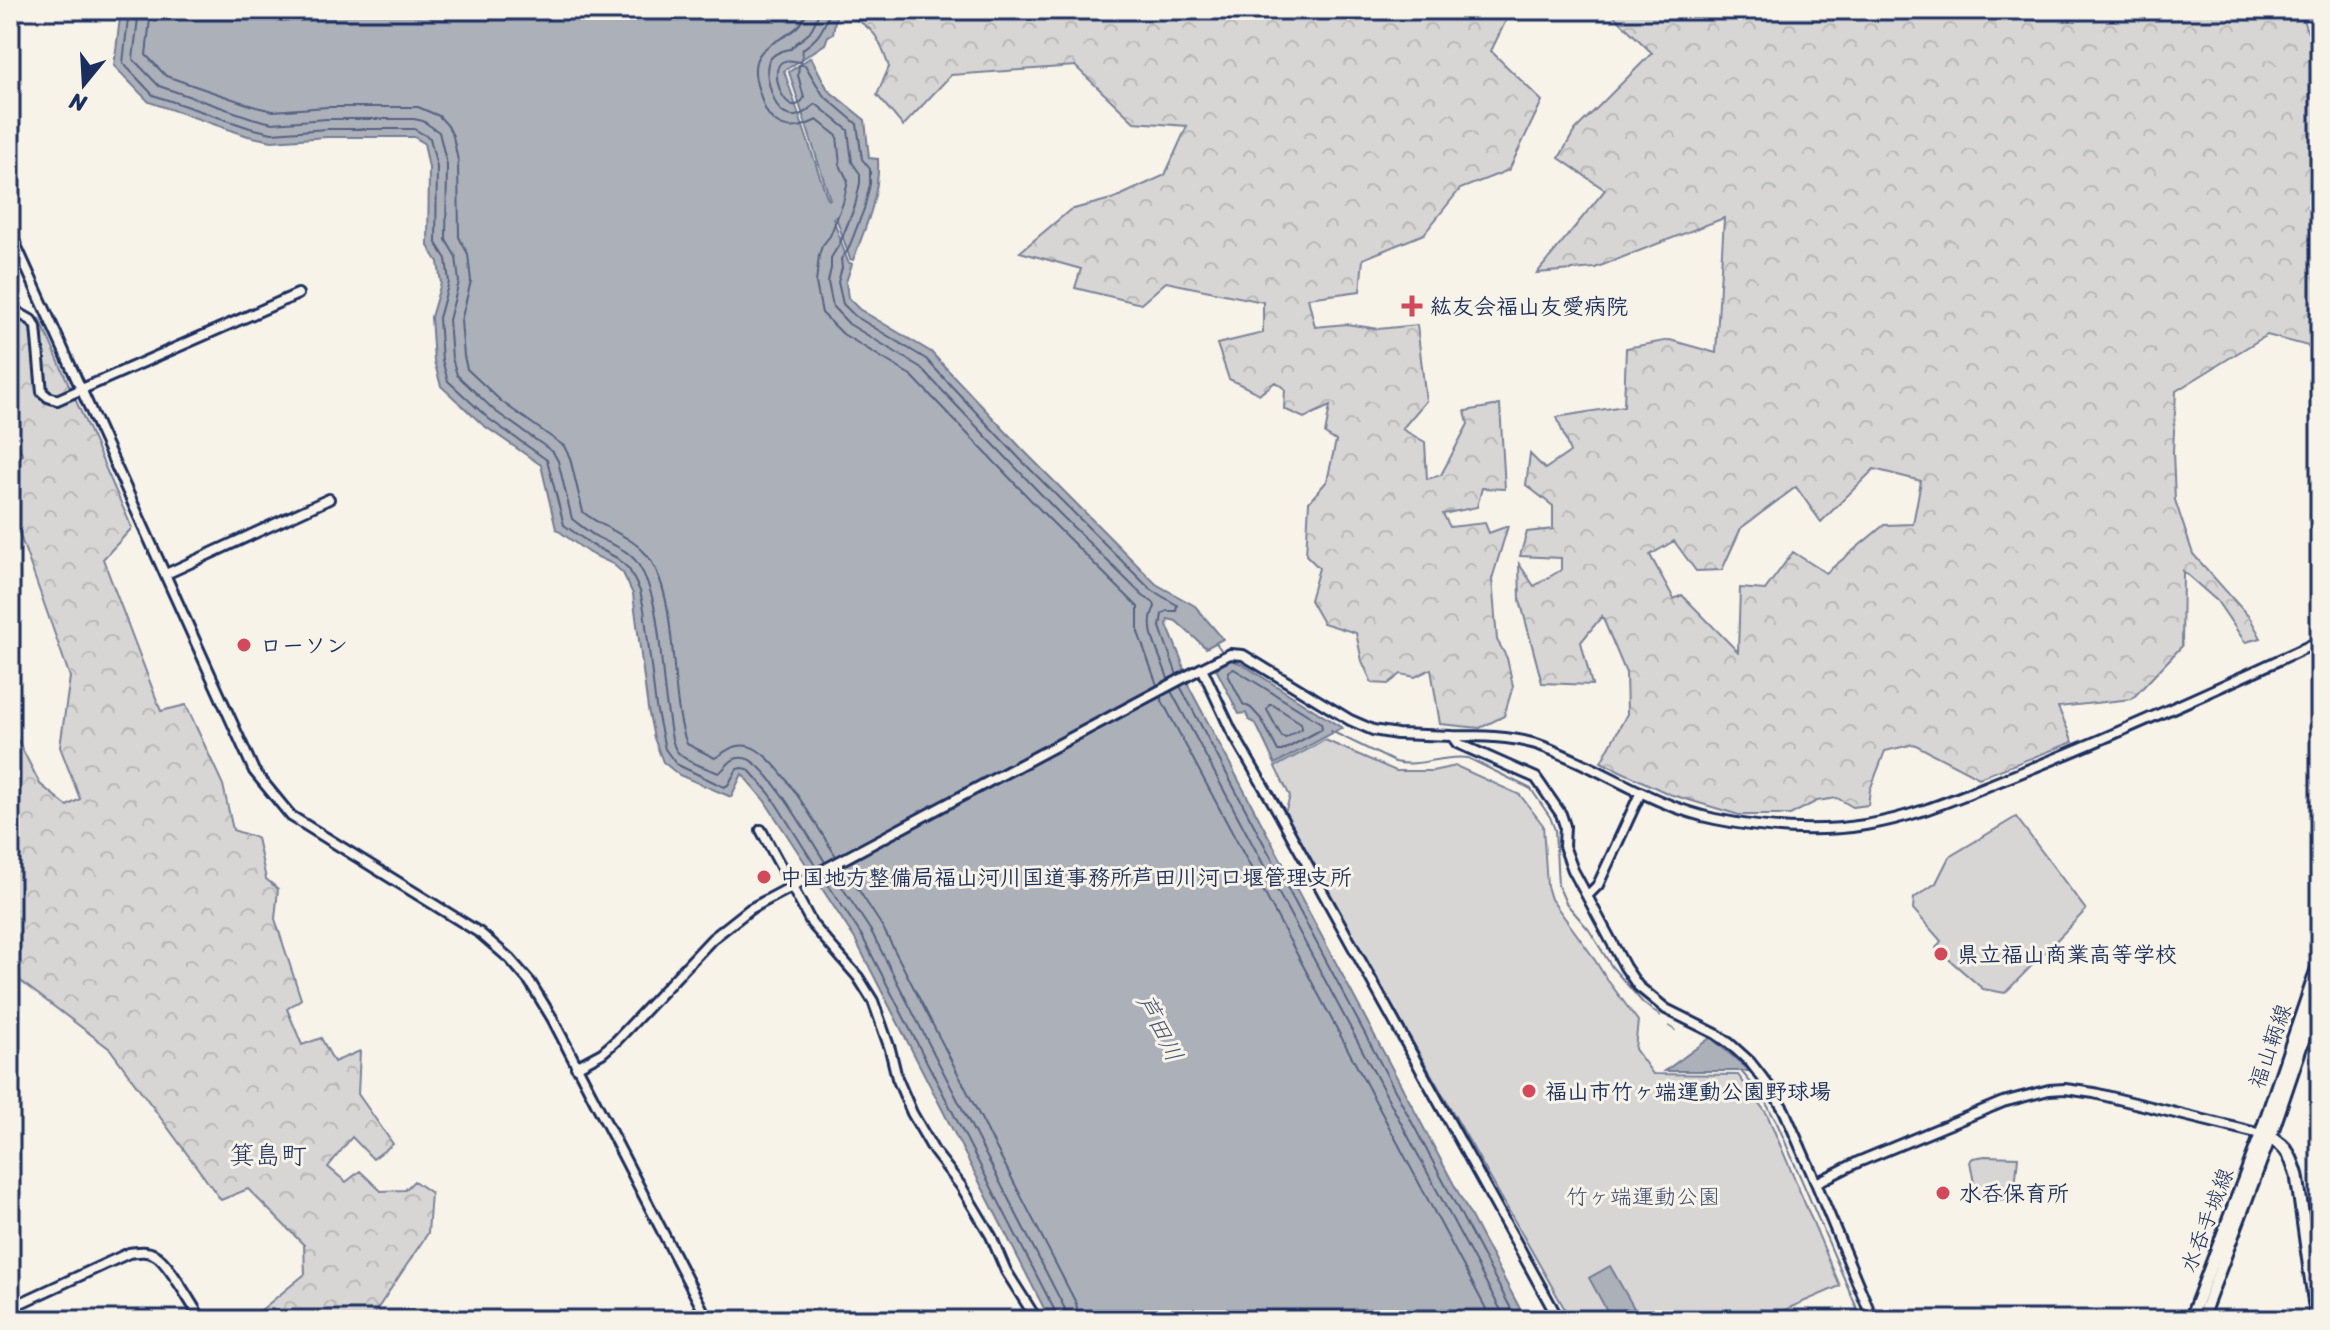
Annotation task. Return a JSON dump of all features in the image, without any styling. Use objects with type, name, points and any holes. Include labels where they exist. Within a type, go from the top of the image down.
[{"type":"main road","name":"福山鞆線","points":[[2265,1136],[2320,961]]},
{"type":"main road","name":"福山鞆線","points":[[2265,1136],[2320,989]]},
{"type":"main road","name":"水呑手城線","points":[[2190,1320],[2265,1136]]},
{"type":"main road","name":"水呑手城線","points":[[2201,1320],[2265,1136]]},
{"type":"main road","points":[[2265,1136],[2288,1152],[2297,1176],[2317,1320]]},
{"type":"street","points":[[10,232],[254,771],[291,816],[480,933],[510,959],[530,982],[552,1018],[708,1320]]},
{"type":"street","points":[[10,308],[31,320],[36,327],[42,392],[57,400],[298,294]]},
{"type":"street","points":[[166,574],[329,499]]},
{"type":"street","points":[[576,1067],[602,1053],[617,1040],[712,939],[738,916],[1230,654],[1243,655],[1350,720],[1373,730],[1397,734],[1485,736],[1533,743],[1640,794],[1711,818],[1776,828],[1822,829],[1867,825],[1928,809],[2115,735],[2320,641]]},
{"type":"street","points":[[1202,668],[1231,730],[1559,1320]]},
{"type":"street","points":[[1452,736],[1457,743],[1536,778],[1561,814],[1565,826],[1564,846],[1573,870],[1638,986],[1666,1009],[1716,1034],[1740,1052],[1761,1075],[1784,1110],[1873,1320]]},
{"type":"street","points":[[1587,896],[1598,885],[1640,794]]},
{"type":"street","points":[[761,830],[812,924],[858,977],[873,1001],[897,1078],[912,1113],[934,1151],[961,1186],[991,1236],[1006,1271],[1037,1320]]},
{"type":"street","points":[[1816,1183],[1858,1162],[2003,1102],[2049,1090],[2094,1093],[2265,1136]]},
{"type":"street","points":[[10,1297],[14,1306],[129,1253],[142,1251],[157,1255],[165,1264],[202,1320]]},
{"type":"green space","points":[[853,10],[1511,10],[1491,51],[1542,101],[1509,170],[1460,189],[1424,234],[1363,259],[1360,291],[1308,298],[1315,327],[1347,324],[1378,329],[1417,325],[1426,401],[1402,429],[1425,442],[1427,479],[1441,475],[1468,424],[1465,411],[1500,405],[1505,489],[1482,488],[1477,507],[1443,514],[1450,527],[1485,523],[1489,533],[1508,526],[1492,579],[1497,640],[1507,658],[1513,686],[1504,716],[1480,728],[1440,724],[1431,669],[1415,677],[1401,674],[1388,684],[1372,683],[1362,661],[1356,633],[1323,623],[1310,600],[1319,568],[1306,555],[1309,502],[1327,481],[1336,441],[1325,434],[1330,406],[1304,418],[1284,409],[1285,389],[1275,382],[1260,394],[1229,379],[1217,344],[1263,333],[1263,302],[1166,282],[1141,304],[1075,288],[1081,269],[1020,252],[1070,210],[1115,198],[1165,175],[1187,126],[1134,122],[1075,66],[951,75],[903,126],[877,95],[889,67],[876,36],[850,16]]},
{"type":"green space","points":[[1608,10],[2289,10],[2301,15],[2308,33],[2320,37],[2320,376],[2308,346],[2267,335],[2176,391],[2173,451],[2175,500],[2193,554],[2250,618],[2261,638],[2245,642],[2217,601],[2183,571],[2182,646],[2132,699],[2058,707],[2073,742],[1979,778],[1914,744],[1885,751],[1870,790],[1868,805],[1853,807],[1837,798],[1817,801],[1790,815],[1739,815],[1669,794],[1601,762],[1627,714],[1626,673],[1602,616],[1581,642],[1592,685],[1542,683],[1520,600],[1519,564],[1534,586],[1561,570],[1561,558],[1520,556],[1527,532],[1553,529],[1553,506],[1526,485],[1530,454],[1545,469],[1570,452],[1557,417],[1624,406],[1626,348],[1670,340],[1716,353],[1724,218],[1595,268],[1537,273],[1605,190],[1559,158],[1575,130],[1652,53]],"holes":[[[1874,469],[1921,481],[1913,524],[1884,525],[1826,573],[1793,552],[1765,590],[1740,588],[1738,652],[1682,595],[1674,599],[1650,555],[1674,541],[1696,571],[1722,570],[1741,528],[1796,487],[1821,522]]]},
{"type":"green space","points":[[10,311],[40,319],[132,528],[103,559],[161,711],[186,705],[223,785],[233,830],[257,838],[266,879],[278,889],[275,919],[301,999],[287,1009],[302,1045],[321,1038],[334,1062],[360,1051],[358,1094],[393,1144],[373,1159],[352,1137],[328,1167],[346,1182],[360,1171],[381,1191],[405,1190],[414,1181],[431,1193],[428,1233],[374,1314],[375,1320],[249,1320],[305,1274],[304,1245],[248,1189],[221,1200],[110,1049],[19,980],[10,978],[10,725],[40,784],[67,806],[80,799],[60,747],[70,677],[10,507],[10,462],[23,455],[10,431]]},
{"type":"green space","name":"竹ヶ端運動公園","points":[[1325,740],[1396,771],[1432,771],[1456,766],[1520,795],[1543,825],[1547,886],[1551,899],[1638,1021],[1635,1049],[1653,1074],[1738,1075],[1767,1114],[1840,1286],[1761,1320],[1571,1320],[1287,821],[1285,813],[1290,796],[1275,767]]},
{"type":"green space","points":[[2016,817],[2086,910],[2005,993],[1983,989],[1936,948],[1941,941],[1913,909],[1914,898],[1936,883],[1949,857]]},
{"type":"green space","points":[[1985,1156],[2018,1157],[2014,1199],[1977,1200],[1970,1161]]},
{"type":"water","name":"芦田川","points":[[121,10],[839,10],[833,34],[828,36],[825,44],[784,71],[828,200],[789,72],[811,57],[828,90],[865,120],[869,158],[878,159],[874,198],[853,260],[850,259],[836,217],[833,218],[848,262],[852,264],[846,282],[848,298],[859,309],[931,352],[1156,584],[1195,606],[1223,639],[1206,648],[1176,621],[1168,619],[1167,625],[1189,687],[1526,1320],[1050,1320],[855,939],[764,800],[742,774],[731,797],[679,775],[663,762],[648,709],[633,594],[623,573],[556,529],[541,465],[483,425],[441,386],[434,361],[431,317],[441,283],[438,262],[428,246],[429,168],[424,143],[414,137],[327,137],[272,141],[248,136],[149,102],[114,66]]},
{"type":"water","points":[[1231,660],[1342,728],[1275,764],[1256,724],[1249,720],[1246,713],[1239,714],[1216,669]]},
{"type":"water","points":[[1710,1038],[1750,1071],[1665,1071]]},
{"type":"water","points":[[1610,1266],[1634,1308],[1612,1320],[1589,1278]]},
{"type":"pier","points":[[1188,668],[1191,680],[813,883],[805,872]]},
{"type":"waterway","points":[[1216,643],[1224,654]]},
{"type":"waterway","points":[[1331,731],[1395,762],[1468,758],[1531,789],[1555,830],[1558,885],[1566,903],[1589,930],[1612,967],[1643,1003],[1660,1016]]},
{"type":"waterway","points":[[1669,1026],[1675,1030]]},
{"type":"waterway","points":[[1741,1071],[1762,1096],[1777,1123],[1862,1320]]},
{"type":"place","name":"紘友会福山友愛病院","points":[[1412,306]]},
{"type":"place","name":"ローソン","points":[[244,645]]},
{"type":"place","name":"中国地方整備局福山河川国道事務所芦田川河口堰管理支所","points":[[764,877]]},
{"type":"place","name":"県立福山商業高等学校","points":[[1941,954]]},
{"type":"place","name":"福山市竹ヶ端運動公園野球場","points":[[1529,1091]]},
{"type":"place","name":"水呑保育所","points":[[1943,1193]]},
{"type":"district","name":"箕島町","points":[[268,1155]]}]
